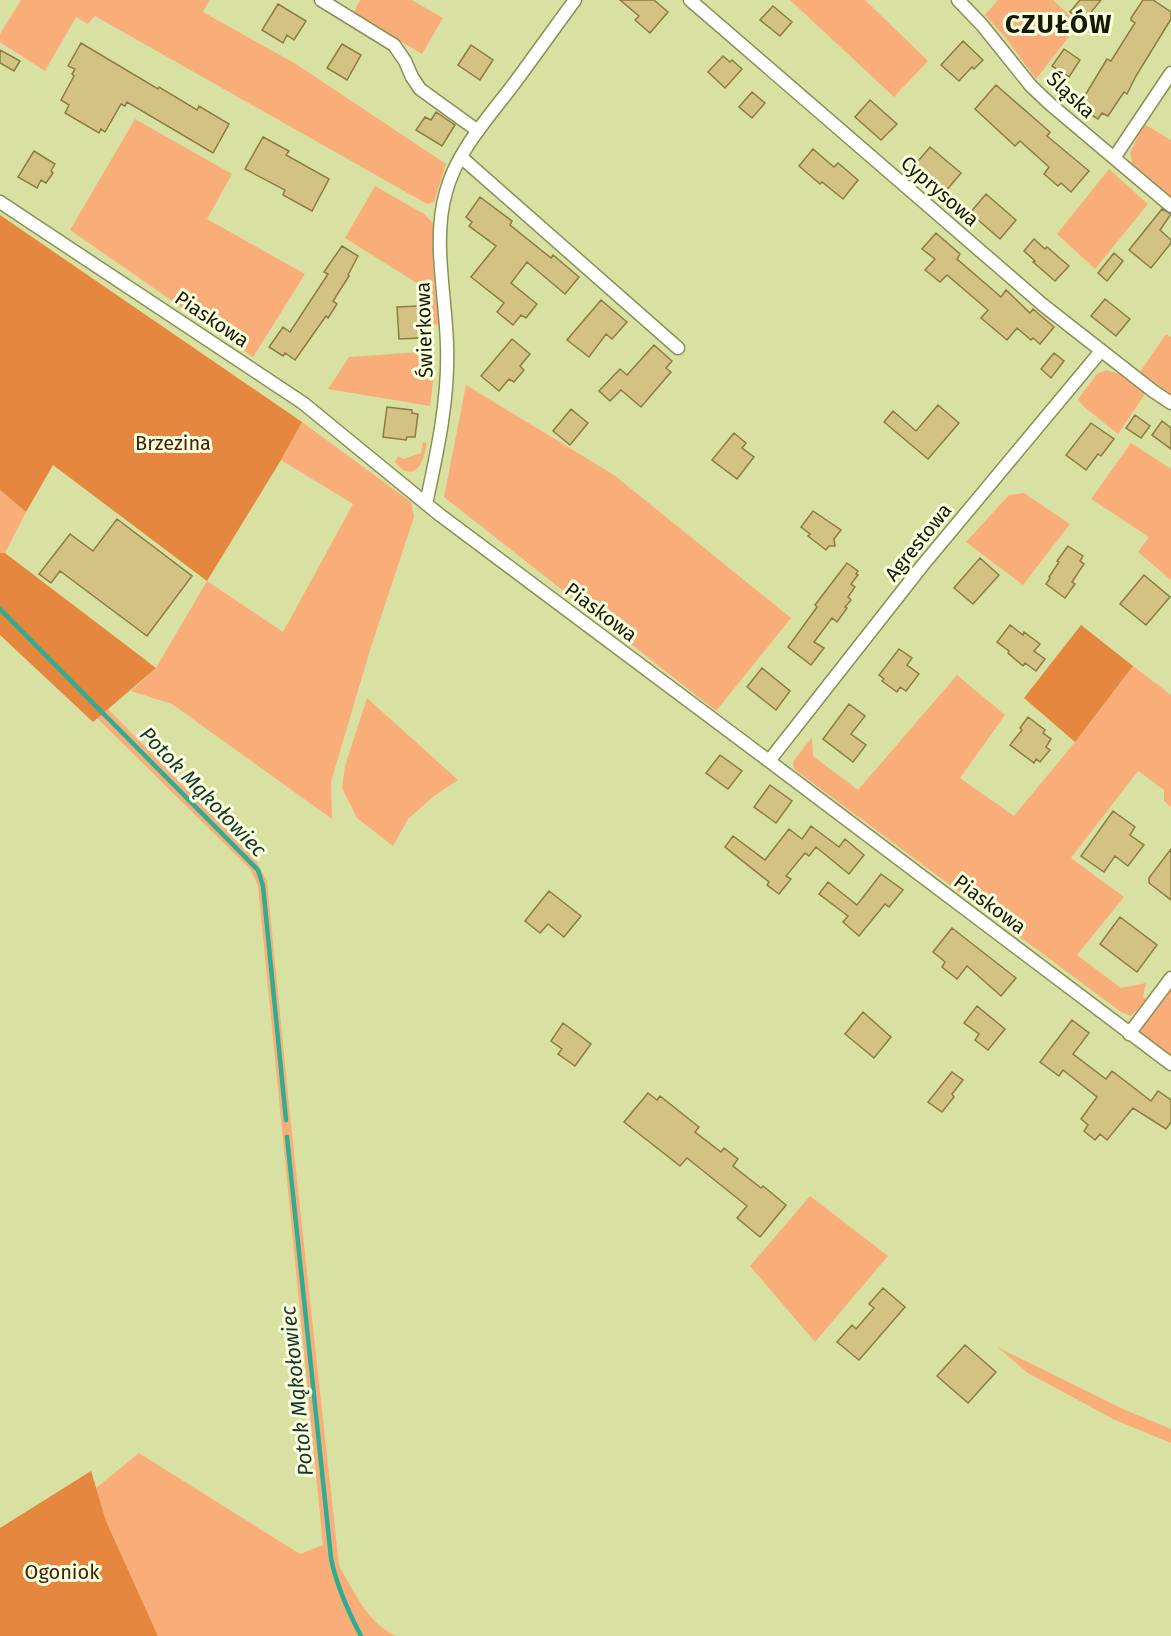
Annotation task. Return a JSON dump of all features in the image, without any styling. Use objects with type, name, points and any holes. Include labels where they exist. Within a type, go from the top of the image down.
[{"type":"street","points":[[321,0],[394,45],[420,89],[478,131]]},
{"type":"street","name":"Świerkowa","points":[[426,504],[435,460],[447,373],[441,263],[441,217],[446,191],[461,157],[478,131],[575,0]]},
{"type":"street","name":"Cyprysowa","points":[[690,0],[1043,305],[1171,404]]},
{"type":"street","name":"Śląska","points":[[958,0],[982,25],[1031,86],[1069,122],[1171,206]]},
{"type":"street","points":[[1114,158],[1171,73]]},
{"type":"street","points":[[461,157],[678,348]]},
{"type":"street","name":"Piaskowa","points":[[0,202],[303,403],[426,504],[1171,1065]]},
{"type":"street","name":"Agrestowa","points":[[769,761],[922,566],[1101,351]]},
{"type":"street","points":[[1129,1034],[1171,978]]},
{"type":"shaded area","points":[[21,0],[210,0],[203,12],[296,64],[446,164],[434,202],[427,204],[95,16],[88,24],[76,17],[45,71],[0,42],[0,34]]},
{"type":"shaded area","points":[[360,0],[412,0],[443,18],[422,54],[353,13]]},
{"type":"shaded area","points":[[790,0],[865,0],[928,61],[894,97]]},
{"type":"shaded area","points":[[998,0],[1053,0],[1079,24],[1036,79],[1005,37],[985,15]]},
{"type":"shaded area","points":[[135,119],[232,174],[207,219],[305,274],[253,357],[70,230]]},
{"type":"shaded area","points":[[1144,124],[1171,140],[1171,197],[1132,164],[1130,153]]},
{"type":"shaded area","points":[[1109,169],[1148,204],[1095,269],[1057,234]]},
{"type":"shaded area","points":[[375,186],[424,214],[433,223],[434,280],[439,324],[432,325],[428,290],[345,238]]},
{"type":"shaded area","points":[[1166,334],[1171,337],[1171,394],[1140,372]]},
{"type":"shaded area","points":[[435,351],[430,406],[328,389],[349,357]]},
{"type":"shaded area","points":[[1106,370],[1122,375],[1145,394],[1118,434],[1083,406],[1078,399],[1097,374]]},
{"type":"shaded area","points":[[466,385],[614,475],[791,618],[716,711],[444,497]]},
{"type":"shaded area","points":[[302,422],[411,502],[414,517],[370,650],[331,782],[332,819],[172,704],[131,691],[156,668],[207,581],[283,632],[353,504],[281,460]]},
{"type":"shaded area","points":[[423,442],[427,443],[425,452],[419,467],[415,470],[411,472],[405,470],[395,462],[398,456],[403,459],[421,453]]},
{"type":"shaded area","points":[[1131,443],[1171,469],[1171,580],[1138,552],[1149,537],[1091,499]]},
{"type":"shaded area","points":[[0,490],[26,512],[5,553],[0,553]]},
{"type":"shaded area","points":[[1024,493],[1070,524],[1023,585],[966,542],[1009,495]]},
{"type":"shaded area","points":[[1133,666],[1171,695],[1171,807],[1164,801],[1164,790],[1138,771],[1071,858],[1124,897],[1077,955],[1121,988],[1146,983],[1143,997],[1147,1000],[1131,1016],[1121,1012],[794,769],[793,762],[812,737],[813,756],[858,790],[957,675],[1005,715],[960,778],[1014,816]]},
{"type":"shaded area","points":[[367,698],[458,780],[434,796],[408,819],[393,846],[357,818],[342,788],[345,766]]},
{"type":"shaded area","points":[[108,709],[255,859],[267,881],[339,1566],[356,1596],[377,1624],[396,1636],[158,1636],[106,1521],[96,1488],[139,1453],[300,1554],[323,1545],[258,886],[251,870],[97,718]]},
{"type":"shaded area","points":[[1171,987],[1171,1056],[1144,1038],[1139,1030]]},
{"type":"shaded area","points":[[810,1196],[888,1256],[815,1342],[750,1266]]},
{"type":"shaded area","points":[[997,1347],[1123,1409],[1171,1429],[1171,1443],[1115,1420],[1028,1373]]},
{"type":"green space","name":"Brzezina","points":[[0,215],[302,422],[207,581],[53,465],[26,512],[0,490]]},
{"type":"green space","points":[[0,553],[5,553],[156,668],[93,722],[0,635]]},
{"type":"green space","points":[[1081,625],[1133,666],[1075,742],[1024,698]]},
{"type":"green space","name":"Ogoniok","points":[[91,1471],[106,1521],[158,1636],[0,1636],[0,1528]]},
{"type":"building","points":[[620,0],[654,0],[668,12],[650,33],[635,20],[639,16]]},
{"type":"building","points":[[1080,0],[1101,0],[1083,22],[1070,12]]},
{"type":"building","points":[[1143,0],[1153,0],[1171,12],[1171,19],[1127,94],[1124,92],[1108,116],[1102,113],[1098,119],[1078,107],[1107,59],[1111,61],[1135,23],[1131,18]]},
{"type":"building","points":[[278,4],[306,21],[294,40],[287,35],[283,43],[262,30]]},
{"type":"building","points":[[773,6],[792,22],[780,36],[760,20]]},
{"type":"building","points":[[963,41],[983,60],[974,69],[972,67],[959,81],[941,65]]},
{"type":"building","points":[[81,43],[158,89],[159,87],[197,110],[199,106],[229,124],[213,153],[127,102],[125,106],[121,104],[105,132],[101,129],[99,133],[65,113],[69,105],[61,100],[74,76],[72,74],[75,69],[68,66]]},
{"type":"building","points":[[342,44],[361,55],[347,80],[327,68]]},
{"type":"building","points":[[471,45],[493,60],[480,80],[458,65]]},
{"type":"building","points":[[1064,49],[1080,60],[1069,77],[1052,66]]},
{"type":"building","points":[[0,50],[20,61],[14,71],[0,63]]},
{"type":"building","points":[[723,56],[742,69],[725,88],[708,72]]},
{"type":"building","points":[[996,85],[1050,132],[1047,136],[1089,171],[1071,192],[1061,183],[1058,186],[1044,174],[1049,167],[1020,141],[1015,146],[975,109]]},
{"type":"building","points":[[752,92],[765,103],[752,118],[739,107]]},
{"type":"building","points":[[870,100],[897,124],[881,140],[855,117]]},
{"type":"building","points":[[436,112],[455,125],[442,146],[416,130],[425,117],[431,120]]},
{"type":"building","points":[[263,137],[289,151],[286,155],[329,179],[312,211],[283,195],[285,190],[245,169]]},
{"type":"building","points":[[930,147],[961,173],[945,192],[914,166]]},
{"type":"building","points":[[813,149],[834,167],[838,163],[858,180],[843,199],[822,182],[820,184],[799,166]]},
{"type":"building","points":[[34,151],[55,164],[51,171],[53,173],[46,183],[41,180],[37,188],[18,177]]},
{"type":"building","points":[[986,194],[1016,220],[1000,239],[970,213]]},
{"type":"building","points":[[480,197],[512,221],[510,225],[551,258],[553,255],[579,277],[565,294],[527,262],[511,283],[537,304],[526,318],[521,315],[513,325],[497,312],[504,303],[471,277],[496,246],[469,226],[472,222],[466,217]]},
{"type":"building","points":[[1162,209],[1171,214],[1160,230],[1171,240],[1171,243],[1151,268],[1129,250]]},
{"type":"building","points":[[936,233],[960,254],[957,259],[1001,297],[1006,290],[1030,313],[1033,309],[1054,327],[1040,344],[1033,338],[1031,340],[1017,328],[1007,340],[981,318],[988,310],[947,275],[940,282],[925,270],[935,259],[922,249]]},
{"type":"building","points":[[1034,239],[1069,266],[1055,281],[1024,251]]},
{"type":"building","points":[[342,246],[358,256],[349,276],[333,301],[337,304],[295,360],[285,353],[283,356],[269,347],[283,327],[290,332],[328,274],[324,272]]},
{"type":"building","points":[[1114,253],[1123,261],[1107,281],[1098,273]]},
{"type":"building","points":[[1105,299],[1130,319],[1116,336],[1091,316]]},
{"type":"building","points":[[601,300],[627,322],[612,339],[606,334],[589,357],[567,340]]},
{"type":"building","points":[[419,306],[421,338],[399,339],[397,307]]},
{"type":"building","points":[[512,339],[530,354],[520,366],[524,370],[514,382],[509,379],[499,391],[481,376]]},
{"type":"building","points":[[654,345],[672,361],[666,368],[671,372],[641,407],[621,390],[610,401],[599,391],[620,369],[627,375]]},
{"type":"building","points":[[1054,353],[1064,361],[1051,378],[1041,369]]},
{"type":"building","points":[[938,405],[959,423],[928,459],[884,422],[893,411],[916,431]]},
{"type":"building","points":[[387,407],[412,410],[412,413],[418,414],[415,437],[407,437],[406,440],[383,437]]},
{"type":"building","points":[[571,409],[588,423],[570,445],[553,431]]},
{"type":"building","points":[[1135,415],[1150,426],[1141,438],[1126,428]]},
{"type":"building","points":[[1162,421],[1171,428],[1171,449],[1152,435]]},
{"type":"building","points":[[1091,423],[1114,439],[1101,456],[1098,454],[1086,470],[1066,455]]},
{"type":"building","points":[[734,433],[746,443],[742,448],[754,457],[737,479],[712,460]]},
{"type":"building","points":[[813,511],[841,530],[834,539],[835,546],[829,546],[826,550],[808,536],[810,534],[801,527]]},
{"type":"building","points":[[117,519],[192,576],[147,636],[60,571],[51,583],[39,574],[70,534],[93,551]]},
{"type":"building","points":[[1068,546],[1083,556],[1080,561],[1084,564],[1072,582],[1075,584],[1065,598],[1046,584],[1059,562],[1057,561]]},
{"type":"building","points":[[980,558],[999,575],[973,604],[954,588]]},
{"type":"building","points":[[847,563],[858,571],[856,574],[858,575],[851,584],[855,587],[848,597],[851,600],[837,622],[832,618],[814,642],[824,648],[811,665],[788,647],[817,607],[815,605]]},
{"type":"building","points":[[1144,575],[1170,597],[1146,625],[1120,604]]},
{"type":"building","points":[[1010,625],[1040,644],[1034,651],[1045,659],[1036,671],[1025,663],[1023,666],[997,642]]},
{"type":"building","points":[[899,649],[912,658],[907,665],[919,674],[906,691],[900,687],[897,692],[882,681],[884,679],[879,675]]},
{"type":"building","points":[[762,668],[790,691],[776,710],[747,687]]},
{"type":"building","points":[[849,704],[865,716],[851,734],[866,745],[853,762],[823,739]]},
{"type":"building","points":[[1028,717],[1045,730],[1043,733],[1051,739],[1046,747],[1050,750],[1040,762],[1036,759],[1034,763],[1010,745],[1022,730],[1020,728]]},
{"type":"building","points":[[720,755],[742,771],[728,789],[706,773]]},
{"type":"building","points":[[770,785],[792,801],[776,823],[754,807]]},
{"type":"building","points":[[1113,811],[1135,827],[1130,835],[1144,845],[1128,866],[1115,856],[1104,872],[1081,856]]},
{"type":"building","points":[[811,826],[839,847],[845,839],[864,855],[849,874],[816,847],[809,856],[805,853],[786,876],[791,879],[779,894],[767,885],[769,882],[725,847],[733,836],[765,860],[789,829],[802,839]]},
{"type":"building","points":[[1171,849],[1171,900],[1149,883],[1149,878]]},
{"type":"building","points":[[881,874],[903,890],[889,907],[885,904],[859,936],[843,922],[848,916],[819,894],[828,882],[857,905]]},
{"type":"building","points":[[549,891],[581,916],[564,937],[548,924],[540,933],[525,921]]},
{"type":"building","points":[[1120,917],[1157,945],[1137,972],[1100,944]]},
{"type":"building","points":[[952,928],[1016,978],[1001,996],[967,966],[957,979],[942,967],[945,962],[933,952]]},
{"type":"building","points":[[977,1006],[1005,1029],[988,1050],[975,1040],[979,1034],[964,1023]]},
{"type":"building","points":[[863,1012],[891,1037],[874,1058],[845,1034]]},
{"type":"building","points":[[1072,1020],[1089,1033],[1073,1054],[1106,1079],[1112,1071],[1151,1101],[1158,1091],[1171,1100],[1171,1122],[1166,1129],[1133,1108],[1107,1140],[1100,1134],[1095,1140],[1084,1131],[1088,1125],[1081,1119],[1097,1097],[1063,1070],[1059,1076],[1040,1062]]},
{"type":"building","points":[[563,1023],[591,1044],[575,1066],[558,1054],[562,1049],[551,1041]]},
{"type":"building","points":[[952,1072],[963,1080],[952,1094],[954,1097],[942,1112],[928,1102]]},
{"type":"building","points":[[648,1093],[657,1100],[660,1096],[699,1127],[695,1132],[721,1152],[724,1148],[738,1159],[733,1166],[786,1205],[760,1237],[737,1218],[747,1206],[687,1158],[680,1166],[624,1122]]},
{"type":"building","points":[[883,1288],[905,1307],[859,1360],[837,1342],[852,1325],[856,1329],[874,1308],[869,1304]]},
{"type":"building","points":[[965,1345],[996,1372],[968,1403],[937,1376]]},
{"type":"waterway","name":"Potok Mąkołowiec","points":[[0,609],[258,870],[263,886],[286,1120]]},
{"type":"waterway","name":"Potok Mąkołowiec","points":[[287,1137],[331,1558],[343,1598],[361,1636]]},
{"type":"district","name":"CZUŁÓW","points":[[1059,24]]}]
